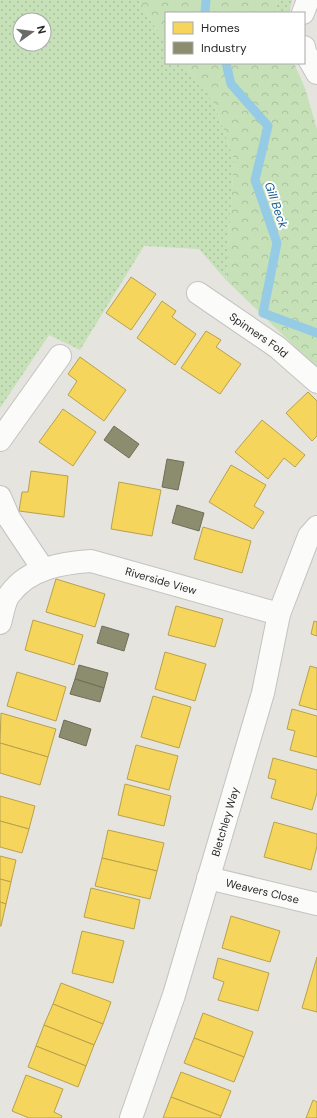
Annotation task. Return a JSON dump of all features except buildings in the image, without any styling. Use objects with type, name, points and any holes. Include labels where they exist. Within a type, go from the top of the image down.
[{"type":"street","points":[[303,12],[308,0]]},
{"type":"street","points":[[305,52],[317,72]]},
{"type":"street","name":"Spinners Fold","points":[[198,293],[278,347],[317,382]]},
{"type":"street","points":[[0,440],[60,356]]},
{"type":"street","points":[[0,497],[10,518],[43,570]]},
{"type":"street","name":"Bletchley Way","points":[[131,1118],[174,995],[262,693],[279,614],[309,536],[317,527]]},
{"type":"street","name":"Riverside View","points":[[0,623],[9,594],[27,577],[66,563],[91,561],[279,614]]},
{"type":"street","name":"Weavers Close","points":[[208,878],[317,904]]},
{"type":"green space","points":[[0,0],[139,0],[150,20],[165,40],[165,64],[184,64],[214,103],[234,159],[226,280],[199,249],[144,246],[80,350],[49,335],[0,408]]},
{"type":"green space","points":[[139,0],[276,0],[278,12],[165,12],[165,40],[150,20]]},
{"type":"green space","points":[[276,0],[292,0],[289,12],[278,12]]},
{"type":"green space","points":[[184,64],[294,64],[305,88],[317,129],[317,368],[226,280],[234,159],[214,103]]},
{"type":"waterway","name":"Gill Beck","points":[[205,12],[206,0]]},
{"type":"waterway","name":"Gill Beck","points":[[226,64],[231,84],[268,126],[255,180],[277,243],[263,313],[317,333]]}]
